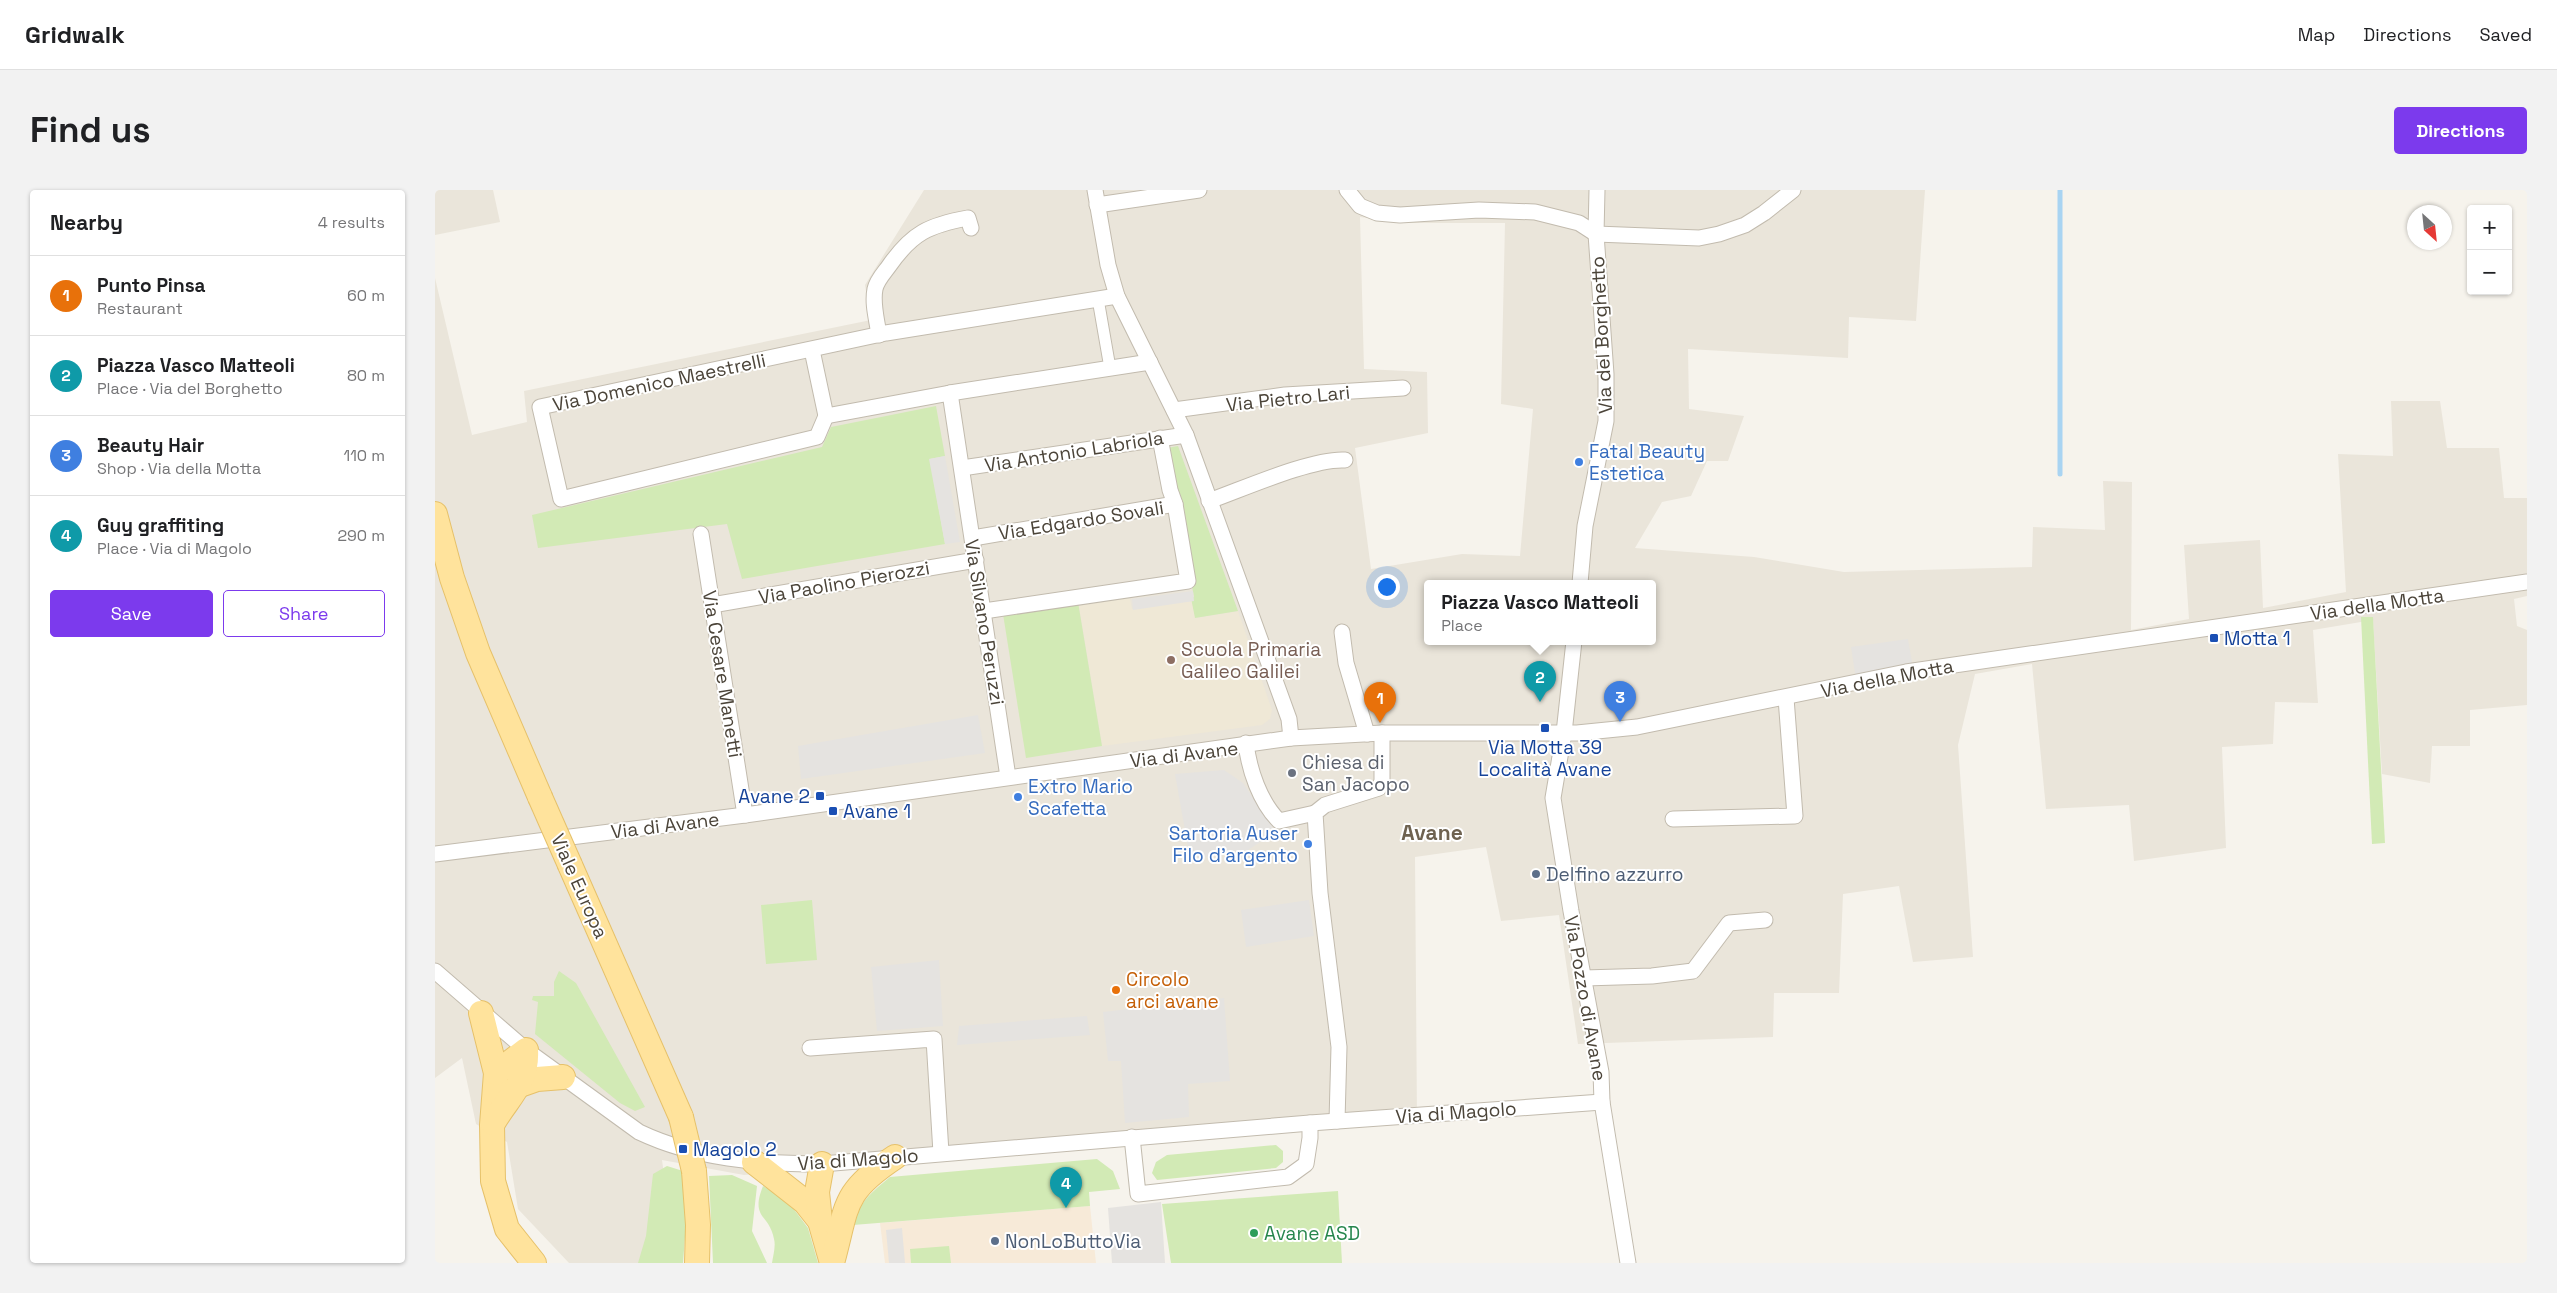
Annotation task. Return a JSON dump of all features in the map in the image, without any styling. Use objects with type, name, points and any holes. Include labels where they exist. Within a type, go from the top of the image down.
[{"type":"main road","name":"Viale Europa","points":[[435,514],[452,578],[478,653],[681,1117],[694,1171],[698,1225],[697,1263]]},
{"type":"main road","points":[[481,1013],[496,1073],[492,1125],[493,1181],[507,1230],[534,1263]]},
{"type":"main road","points":[[496,1073],[526,1050]]},
{"type":"main road","points":[[492,1125],[505,1102],[520,1085],[525,1070],[526,1050]]},
{"type":"main road","points":[[520,1085],[537,1079],[563,1077]]},
{"type":"main road","points":[[832,1263],[840,1234],[843,1211],[853,1192],[863,1180],[895,1157]]},
{"type":"main road","points":[[754,1162],[805,1202],[820,1221]]},
{"type":"main road","points":[[822,1164],[837,1190],[843,1211]]},
{"type":"main road","points":[[822,1164],[817,1192],[820,1221],[832,1263]]},
{"type":"street","points":[[1199,190],[1096,197],[1108,265],[1117,296],[1186,434],[1289,719],[1291,738]]},
{"type":"street","name":"Via del Borghetto","points":[[1347,190],[1360,206],[1377,213],[1400,215],[1479,210],[1535,212],[1579,223],[1596,234]]},
{"type":"street","name":"Via del Borghetto","points":[[1580,580],[1585,526],[1606,421],[1606,374],[1596,234],[1597,190]]},
{"type":"street","points":[[1596,234],[1699,238],[1719,234],[1745,225],[1765,213],[1793,190]]},
{"type":"street","points":[[879,335],[874,299],[875,287],[899,252],[917,233],[932,226],[968,218],[971,228]]},
{"type":"street","name":"Via Domenico Maestrelli","points":[[826,416],[817,437],[561,499],[540,407],[879,335],[1117,296]]},
{"type":"street","points":[[1098,299],[1110,368]]},
{"type":"street","points":[[811,350],[826,416],[950,393],[1150,362]]},
{"type":"street","name":"Via Pietro Lari","points":[[1174,410],[1285,395],[1403,388]]},
{"type":"street","name":"Via Silvano Peruzzi","points":[[950,393],[1009,777]]},
{"type":"street","name":"Via Antonio Labriola","points":[[962,468],[1186,434]]},
{"type":"street","points":[[1160,438],[1170,490],[1175,504]]},
{"type":"street","points":[[1209,501],[1283,474],[1331,460],[1345,460]]},
{"type":"street","name":"Via Edgardo Sovali","points":[[973,538],[1175,504],[1188,581],[984,611]]},
{"type":"street","name":"Via Cesare Manetti","points":[[701,534],[745,815]]},
{"type":"street","name":"Via Paolino Pierozzi","points":[[712,605],[976,560]]},
{"type":"street","name":"Via della Motta","points":[[1246,744],[1291,738],[1367,734],[1564,734],[1637,728],[1906,672],[2527,582]]},
{"type":"street","points":[[1342,632],[1346,663],[1367,734]]},
{"type":"street","points":[[1564,734],[1574,645]]},
{"type":"street","points":[[1673,819],[1795,816],[1786,698]]},
{"type":"street","points":[[1337,1121],[1339,1046],[1322,914],[1315,813],[1325,805],[1379,788],[1382,781],[1382,734]]},
{"type":"street","name":"Via Pozzo di Avane","points":[[1564,734],[1553,798],[1601,1072],[1602,1102],[1627,1263]]},
{"type":"street","name":"Via di Avane","points":[[436,855],[745,815],[1246,744],[1248,763],[1271,813],[1279,821],[1315,813]]},
{"type":"street","points":[[1584,978],[1667,975],[1693,971],[1729,923],[1765,920]]},
{"type":"street","name":"Via di Magolo","points":[[435,971],[481,1013],[526,1050],[639,1132],[660,1142],[711,1156],[754,1162],[822,1164],[1132,1137],[1602,1102]]},
{"type":"street","points":[[810,1048],[934,1039],[941,1153]]},
{"type":"street","points":[[1132,1137],[1139,1194],[1288,1178],[1306,1164],[1310,1123]]},
{"type":"shaded area","points":[[435,190],[493,190],[500,222],[435,235]]},
{"type":"shaded area","points":[[924,190],[1925,190],[1916,321],[1849,317],[1848,358],[1688,349],[1689,409],[1744,416],[1728,461],[1707,461],[1691,496],[1662,502],[1635,548],[1754,557],[1844,572],[2032,567],[2033,527],[2105,530],[2103,481],[2132,482],[2131,630],[2189,619],[2184,545],[2260,540],[2263,608],[2346,592],[2338,454],[2393,456],[2391,401],[2440,401],[2447,448],[2499,448],[2504,498],[2527,498],[2527,596],[2514,599],[2517,626],[2527,630],[2527,705],[2470,710],[2470,746],[2432,746],[2430,783],[2382,774],[2373,620],[2313,630],[2318,703],[2275,702],[2273,744],[2222,747],[2226,848],[2134,861],[2129,805],[2046,809],[2032,664],[1975,674],[1958,745],[1973,957],[1913,962],[1899,886],[1843,894],[1839,993],[1774,993],[1773,1037],[1578,1044],[1559,915],[1501,921],[1486,847],[1415,857],[1417,1120],[744,1175],[662,1160],[671,1226],[672,1263],[569,1263],[518,1209],[507,1142],[476,1124],[462,1058],[435,1078],[435,278],[472,435],[527,422],[524,391],[871,320],[865,285]],"holes":[[[1360,217],[1403,223],[1505,223],[1501,404],[1533,409],[1520,556],[1462,554],[1371,569],[1355,448],[1428,433],[1427,372],[1364,369]]]},
{"type":"shaded area","points":[[945,456],[960,542],[945,544],[929,459]]},
{"type":"shaded area","points":[[1193,591],[1194,601],[1133,610],[1132,599]]},
{"type":"shaded area","name":"Scuola Primaria Galileo Galilei","points":[[1129,594],[1132,609],[1191,598],[1196,618],[1238,611],[1272,710],[1270,719],[1262,725],[1102,746],[1078,602]]},
{"type":"shaded area","points":[[1908,639],[1913,668],[1856,680],[1851,647]]},
{"type":"shaded area","points":[[978,715],[985,753],[801,779],[798,746]]},
{"type":"shaded area","points":[[1224,770],[1243,783],[1272,826],[1274,833],[1248,850],[1190,859],[1175,774]]},
{"type":"shaded area","points":[[1309,900],[1314,936],[1246,947],[1241,910]]},
{"type":"shaded area","points":[[939,960],[943,1026],[877,1031],[871,967]]},
{"type":"shaded area","points":[[1224,998],[1230,1081],[1188,1084],[1189,1117],[1125,1123],[1121,1061],[1108,1061],[1103,1012]]},
{"type":"shaded area","points":[[1087,1016],[1090,1035],[957,1045],[959,1026]]},
{"type":"shaded area","points":[[1161,1202],[1165,1263],[1112,1263],[1108,1208]]},
{"type":"shaded area","points":[[1090,1206],[1096,1263],[885,1263],[880,1223]]},
{"type":"shaded area","points":[[902,1228],[905,1263],[889,1263],[886,1230]]},
{"type":"green space","points":[[936,406],[945,456],[930,459],[945,544],[742,579],[727,524],[538,548],[532,515],[822,447],[831,427]]},
{"type":"green space","points":[[1178,446],[1238,611],[1195,618],[1191,598],[1194,597],[1167,448]]},
{"type":"green space","points":[[1078,602],[1102,746],[1026,758],[1003,614]]},
{"type":"green space","points":[[2361,617],[2373,617],[2385,843],[2372,844]]},
{"type":"green space","points":[[812,900],[817,960],[766,964],[761,905]]},
{"type":"green space","points":[[559,971],[576,983],[645,1107],[635,1111],[620,1103],[535,1034],[538,1002],[532,1000],[533,996],[554,996],[554,982]]},
{"type":"green space","points":[[1276,1145],[1283,1151],[1283,1162],[1276,1168],[1157,1180],[1152,1173],[1156,1162],[1167,1155]]},
{"type":"green space","points":[[1097,1159],[1113,1171],[1120,1189],[1089,1192],[1090,1206],[853,1225],[863,1204],[890,1177]]},
{"type":"green space","points":[[667,1166],[683,1171],[686,1224],[683,1263],[638,1263],[646,1236],[653,1174]]},
{"type":"green space","points":[[732,1175],[757,1186],[752,1231],[767,1263],[713,1263],[709,1176]]},
{"type":"green space","points":[[763,1186],[787,1200],[808,1228],[818,1263],[772,1263],[775,1248],[774,1239],[772,1231],[759,1210]]},
{"type":"green space","name":"Avane ASD","points":[[1338,1191],[1342,1263],[1171,1263],[1162,1204]]},
{"type":"green space","points":[[949,1246],[951,1263],[911,1263],[910,1249]]},
{"type":"waterway","points":[[2060,190],[2060,474]]},
{"type":"place","name":"Fatal Beauty Estetica","points":[[1579,462]]},
{"type":"place","name":"Motta 1","points":[[2214,638]]},
{"type":"place","name":"Scuola Primaria Galileo Galilei","points":[[1171,660]]},
{"type":"place","name":"Piazza Vasco Matteoli","points":[[1540,702]]},
{"type":"place","name":"Beauty Hair","points":[[1620,722]]},
{"type":"place","name":"Punto Pinsa","points":[[1380,723]]},
{"type":"place","name":"Via Motta 39 Località Avane","points":[[1545,728]]},
{"type":"place","name":"Chiesa di San Jacopo","points":[[1292,773]]},
{"type":"place","name":"Avane 2","points":[[820,796]]},
{"type":"place","name":"Extro Mario Scafetta","points":[[1018,797]]},
{"type":"place","name":"Avane 1","points":[[833,811]]},
{"type":"place","name":"Sartoria Auser Filo d'argento","points":[[1308,844]]},
{"type":"place","name":"Delfino azzurro","points":[[1536,874]]},
{"type":"place","name":"Circolo arci avane","points":[[1116,990]]},
{"type":"place","name":"Magolo 2","points":[[683,1149]]},
{"type":"place","name":"Guy graffiting","points":[[1066,1208]]},
{"type":"place","name":"Avane ASD","points":[[1254,1233]]},
{"type":"place","name":"NonLoButtoVia","points":[[995,1241]]},
{"type":"district","name":"Avane","points":[[1432,833]]}]
